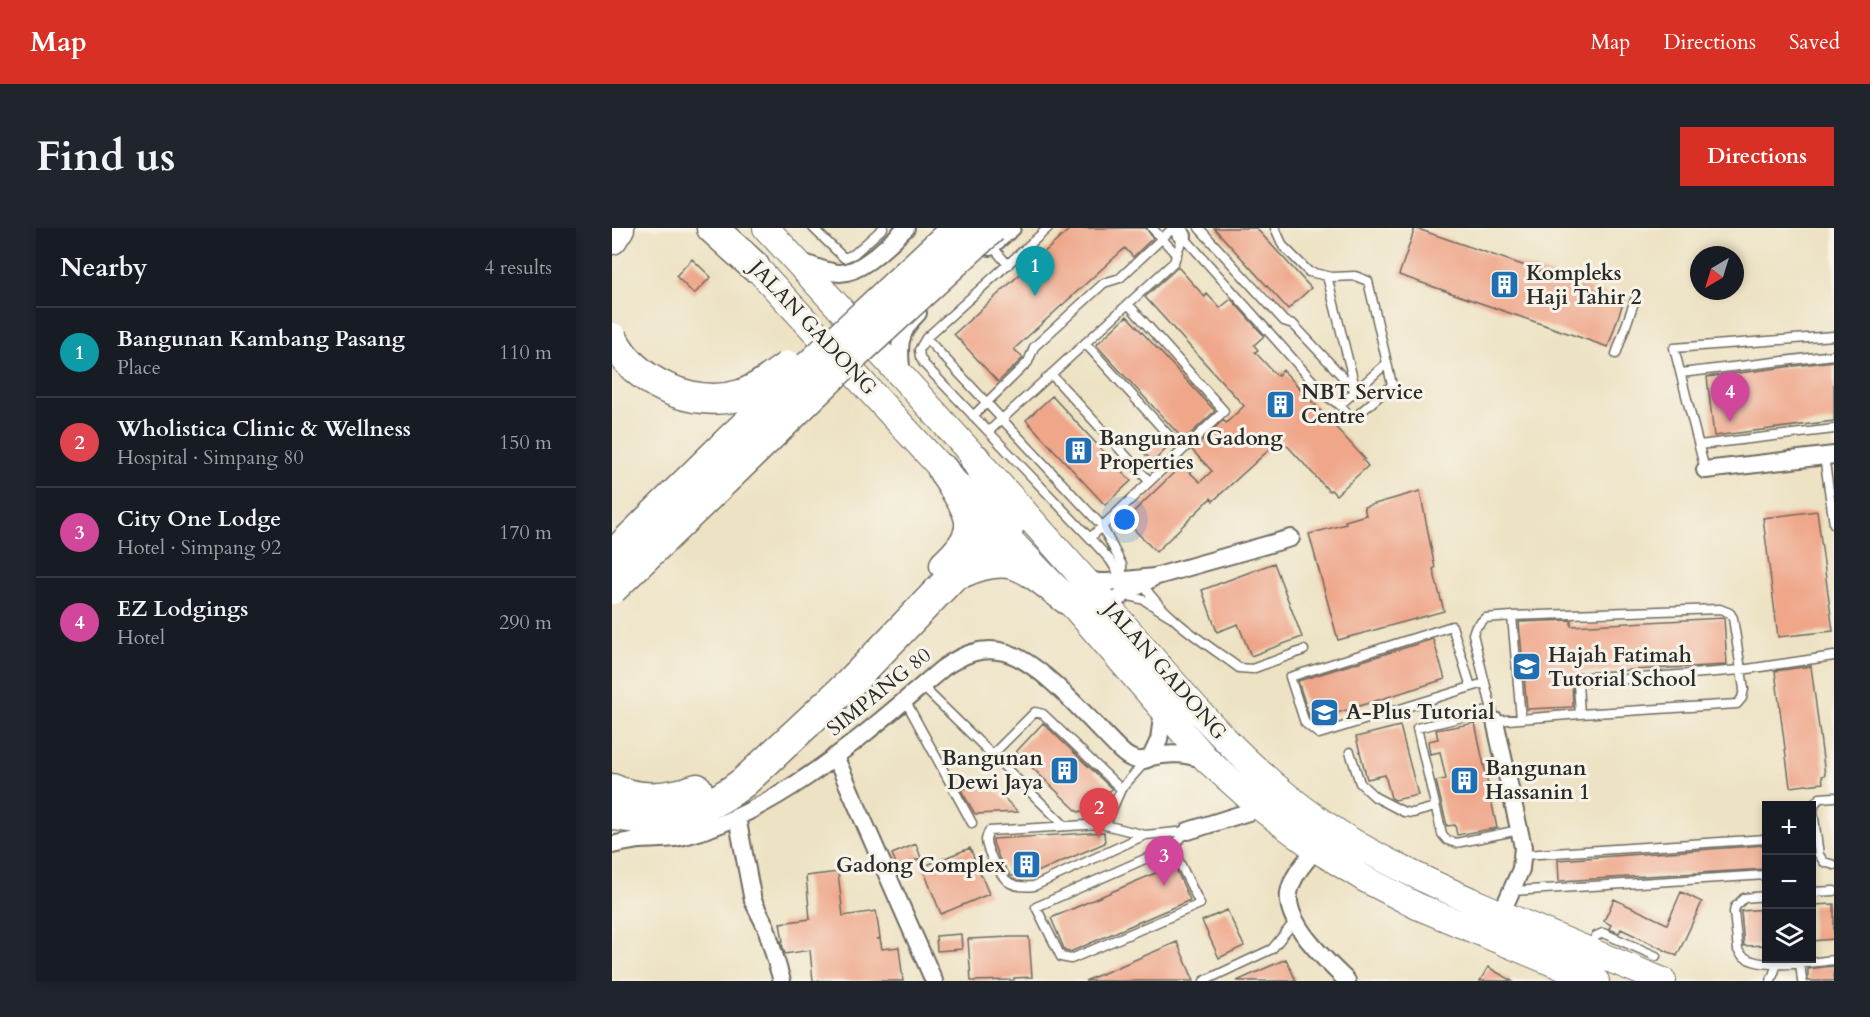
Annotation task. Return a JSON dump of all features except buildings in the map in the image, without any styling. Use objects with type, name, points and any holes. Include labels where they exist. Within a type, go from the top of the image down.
[{"type":"highway","points":[[612,239],[620,228]]},
{"type":"highway","points":[[712,228],[754,266]]},
{"type":"highway","points":[[612,556],[733,437],[957,228]]},
{"type":"highway","points":[[612,589],[854,355],[992,237]]},
{"type":"highway","points":[[612,338],[628,362],[653,382],[682,394],[726,398],[756,388],[866,312]]},
{"type":"highway","points":[[612,813],[652,819],[683,815],[726,796],[850,683],[953,576],[1010,526],[1011,516],[975,459]]},
{"type":"highway","points":[[612,789],[630,795],[666,797],[697,789],[722,776],[958,553],[970,534],[971,523],[968,510],[943,470]]},
{"type":"highway","points":[[953,576],[981,564],[1009,562],[1075,588]]},
{"type":"main road","name":"JALAN GADONG","points":[[721,228],[943,470],[1003,532],[1075,588],[1118,594],[1201,715],[1242,758],[1279,790],[1321,822],[1402,870],[1663,981]]},
{"type":"main road","name":"JALAN GADONG","points":[[766,228],[975,459],[1075,588],[1163,710],[1207,760],[1261,808],[1316,849],[1365,879],[1417,906],[1568,976],[1596,981]]},
{"type":"street","points":[[795,260],[840,273],[853,270],[865,263],[906,228]]},
{"type":"street","points":[[902,378],[900,342],[903,331],[911,320],[992,237],[1012,228]]},
{"type":"street","points":[[1705,470],[1829,455]]},
{"type":"street","points":[[1118,594],[1148,581],[1291,538]]},
{"type":"street","name":"SIMPANG 80","points":[[612,845],[636,840],[679,837],[737,817],[793,786],[836,756],[958,658],[974,652],[990,650],[1004,652],[1020,658],[1037,669],[1127,756],[1134,760],[1167,753],[1185,754],[1207,760]]},
{"type":"street","points":[[1150,758],[1159,740],[1163,710]]},
{"type":"street","points":[[1493,716],[1524,855],[1521,869],[1501,914]]},
{"type":"street","points":[[836,756],[934,981]]},
{"type":"street","points":[[1188,831],[1261,808]]},
{"type":"street","points":[[737,817],[753,901],[766,927],[782,981]]},
{"type":"street","points":[[1316,849],[1296,874],[1290,893],[1290,906],[1295,921],[1310,942],[1347,981]]},
{"type":"lane","points":[[813,228],[844,258],[854,254],[883,228]]},
{"type":"lane","points":[[976,228],[992,237],[1008,265]]},
{"type":"lane","points":[[1048,228],[921,344],[920,357],[1110,560],[1118,594]]},
{"type":"lane","points":[[1152,228],[1177,255]]},
{"type":"lane","points":[[1199,228],[1284,321],[1293,324],[1356,391]]},
{"type":"lane","points":[[1177,231],[1326,396],[1341,405],[1353,419],[1392,385],[1368,281],[1355,276],[1328,276],[1309,272],[1282,246],[1275,228]]},
{"type":"lane","points":[[973,416],[1028,362],[1034,347],[1104,283],[1120,278],[1162,239],[1177,231]]},
{"type":"lane","points":[[989,432],[1174,262],[1177,255],[1177,231]]},
{"type":"lane","points":[[1328,276],[1356,391]]},
{"type":"lane","points":[[1616,354],[1636,294]]},
{"type":"lane","points":[[1090,538],[1224,411],[1128,304]]},
{"type":"lane","points":[[1705,470],[1674,348],[1834,336]]},
{"type":"lane","points":[[927,338],[1102,526],[1122,565],[1118,594]]},
{"type":"lane","points":[[1085,343],[1182,450]]},
{"type":"lane","points":[[1681,373],[1834,355]]},
{"type":"lane","points":[[1341,405],[1387,363]]},
{"type":"lane","points":[[1051,374],[1149,481]]},
{"type":"lane","points":[[1699,445],[1834,429]]},
{"type":"lane","points":[[1829,455],[1834,524]]},
{"type":"lane","points":[[1148,581],[1156,603],[1170,616]]},
{"type":"lane","points":[[1118,594],[1144,600],[1170,616],[1239,668],[1252,669],[1304,650]]},
{"type":"lane","points":[[1493,716],[1473,634],[1475,628],[1485,618],[1726,610],[1733,618],[1743,692],[1739,702],[1733,705],[1521,719],[1493,716],[1417,728],[1442,834],[1447,840],[1456,843],[1519,830]]},
{"type":"lane","points":[[1512,616],[1521,719]]},
{"type":"lane","points":[[1471,687],[1452,626],[1290,677],[1305,723],[1319,734],[1485,683]]},
{"type":"lane","points":[[1580,714],[1578,683],[1741,670],[1834,656]]},
{"type":"lane","points":[[922,686],[1064,825]]},
{"type":"lane","points":[[905,700],[972,823]]},
{"type":"lane","points":[[992,755],[1035,712],[1043,714],[1121,789]]},
{"type":"lane","points":[[1350,752],[1360,783],[1375,797],[1404,812],[1413,813],[1436,807]]},
{"type":"lane","points":[[1101,824],[1109,817],[1121,789],[1150,758]]},
{"type":"lane","points":[[1834,797],[1820,798],[1815,803],[1813,811],[1819,855],[1824,862],[1834,865]]},
{"type":"lane","points":[[1145,835],[1034,886],[1021,887],[1006,879],[988,853],[986,840],[989,831],[1064,825],[1101,824],[1145,835],[1188,831]]},
{"type":"lane","points":[[1172,847],[1200,904],[1071,959],[1061,957],[1035,907],[1172,847],[1188,831]]},
{"type":"lane","points":[[1524,855],[1762,839]]},
{"type":"lane","points":[[1512,891],[1762,875]]},
{"type":"lane","points":[[1816,892],[1834,891]]},
{"type":"lane","points":[[1762,896],[1744,898],[1735,907],[1738,950],[1740,955],[1751,962],[1788,963]]},
{"type":"lane","points":[[1204,981],[1272,950],[1295,921]]},
{"type":"lane","points":[[1588,950],[1596,936],[1603,933],[1656,956]]},
{"type":"lane","points":[[1816,961],[1834,960]]},
{"type":"lane","points":[[1800,963],[1802,981]]},
{"type":"lane","points":[[1771,981],[1777,964]]},
{"type":"place","name":"Kompleks Haji Tahir 2","points":[[1505,285]]},
{"type":"place","name":"Bangunan Kambang Pasang","points":[[1035,296]]},
{"type":"place","name":"NBT Service Centre","points":[[1280,404]]},
{"type":"place","name":"EZ Lodgings","points":[[1730,422]]},
{"type":"place","name":"Bangunan Gadong Properties","points":[[1078,450]]},
{"type":"place","name":"Hajah Fatimah Tutorial School","points":[[1527,667]]},
{"type":"place","name":"A-Plus Tutorial","points":[[1325,712]]},
{"type":"place","name":"Bangunan Dewi Jaya","points":[[1064,770]]},
{"type":"place","name":"Bangunan Hassanin 1","points":[[1464,780]]},
{"type":"place","name":"Wholistica Clinic & Wellness","points":[[1099,838]]},
{"type":"place","name":"Gadong Complex","points":[[1027,865]]},
{"type":"place","name":"City One Lodge","points":[[1164,886]]}]
